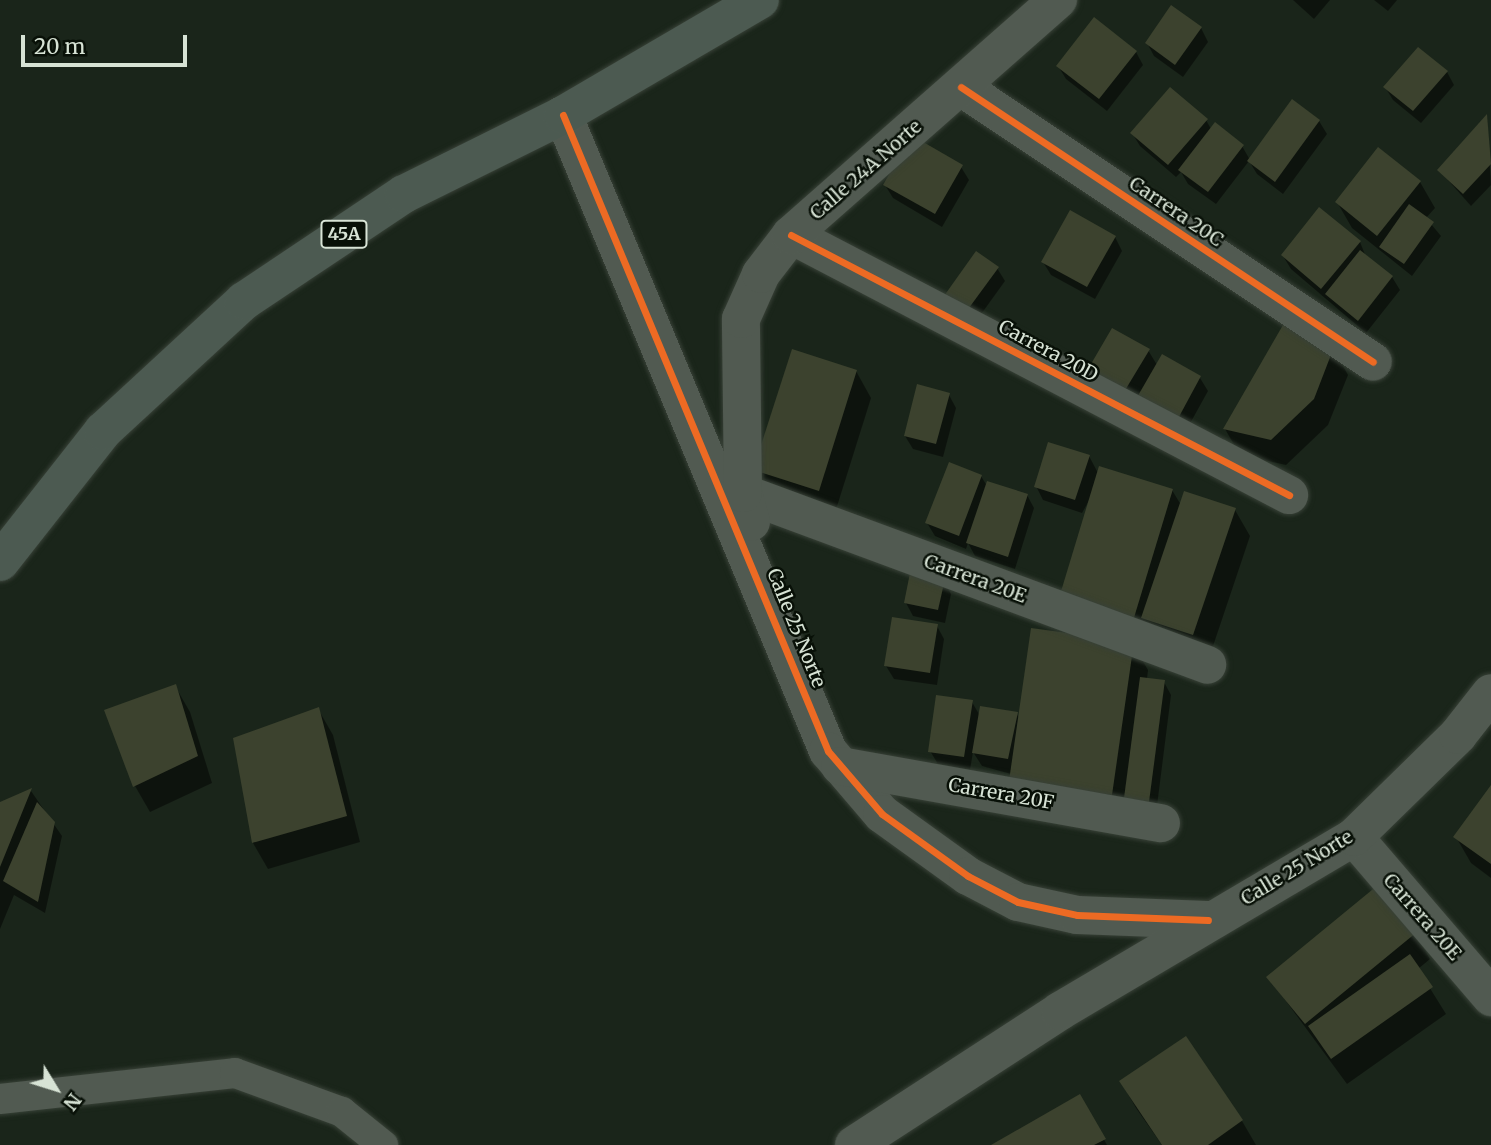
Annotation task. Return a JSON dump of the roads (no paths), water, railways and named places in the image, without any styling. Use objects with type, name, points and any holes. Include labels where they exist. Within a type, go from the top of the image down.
[{"type":"main road","name":"45A","points":[[0,562],[103,431],[244,301],[404,194],[563,115],[760,0]]},
{"type":"street","name":"Calle 24A Norte","points":[[779,626],[743,493],[741,319],[761,274],[791,235],[1058,0]]},
{"type":"street","name":"Carrera 20C","points":[[961,88],[1373,362]]},
{"type":"street","name":"Calle 25 Norte","points":[[563,115],[779,626],[828,751],[882,814],[968,876],[1018,902],[1077,915],[1208,920],[1354,837],[1458,735],[1491,694]]},
{"type":"street","name":"Carrera 20D","points":[[791,235],[1289,495]]},
{"type":"street","name":"Carrera 20E","points":[[743,493],[1207,665]]},
{"type":"street","name":"Carrera 20F","points":[[840,766],[1161,823]]},
{"type":"street","name":"Carrera 20E","points":[[1354,837],[1491,997]]},
{"type":"street","points":[[854,1145],[1208,920]]},
{"type":"lane","points":[[0,1099],[235,1073],[342,1112],[383,1145]]}]
